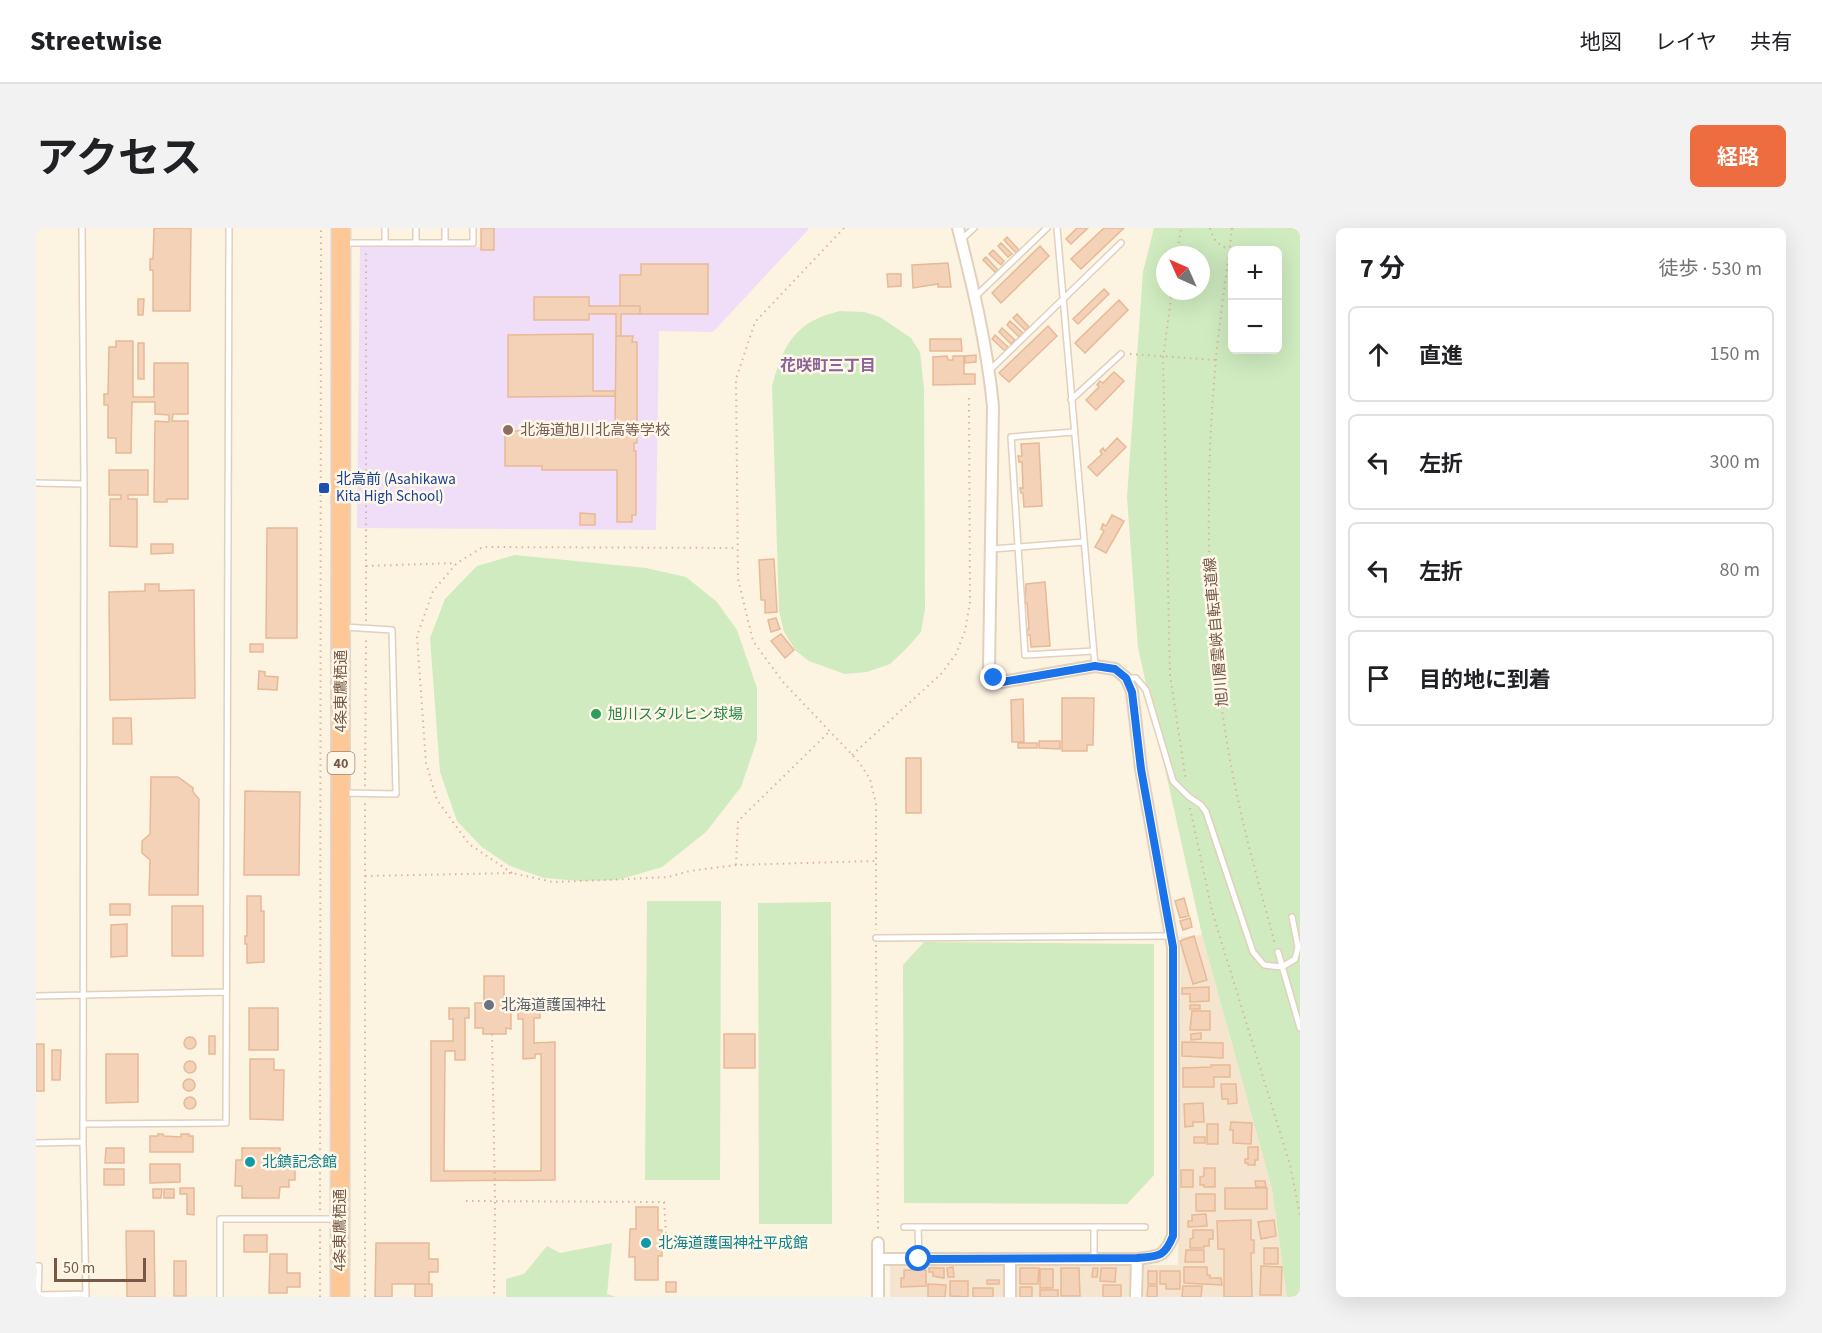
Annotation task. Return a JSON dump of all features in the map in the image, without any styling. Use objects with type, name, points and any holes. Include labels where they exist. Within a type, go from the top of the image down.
[{"type":"highway","name":"4条東鷹栖通","points":[[340,1297],[341,236]]},
{"type":"street","points":[[878,1259],[1137,1258],[1159,1256],[1167,1250],[1173,1236],[1173,947],[1141,769],[1132,692],[1126,678],[1115,669],[1095,666],[1002,682],[994,678],[989,669],[993,406],[990,370],[976,296],[958,228]]},
{"type":"street","points":[[878,1243],[878,1297]]},
{"type":"street","points":[[1136,1297],[1137,1258]]},
{"type":"street","points":[[1010,1259],[1010,1297]]},
{"type":"lane","points":[[36,1266],[39,1266],[38,1295],[86,1296],[82,1142],[84,484],[82,228]]},
{"type":"lane","points":[[83,1124],[226,1123],[230,228]]},
{"type":"lane","points":[[385,228],[385,243]]},
{"type":"lane","points":[[416,228],[416,243]]},
{"type":"lane","points":[[445,228],[445,243]]},
{"type":"lane","points":[[341,236],[366,243],[473,243],[473,228]]},
{"type":"lane","points":[[961,240],[974,228]]},
{"type":"lane","points":[[976,296],[1047,228]]},
{"type":"lane","points":[[1057,228],[1095,666]]},
{"type":"lane","points":[[990,370],[1121,243]]},
{"type":"lane","points":[[1071,400],[1121,354]]},
{"type":"lane","points":[[1074,432],[1011,437],[1025,655],[1094,651]]},
{"type":"lane","points":[[36,483],[84,484]]},
{"type":"lane","points":[[992,549],[1084,542]]},
{"type":"lane","points":[[340,793],[396,794],[392,630],[341,627]]},
{"type":"lane","points":[[1126,678],[1136,678],[1146,690],[1171,776],[1176,785],[1201,805],[1206,812],[1257,959],[1264,965],[1282,967],[1291,963],[1298,953],[1292,917]]},
{"type":"lane","points":[[876,938],[1171,936]]},
{"type":"lane","points":[[1278,952],[1300,1028]]},
{"type":"lane","points":[[36,996],[226,992]]},
{"type":"lane","points":[[36,1143],[82,1142]]},
{"type":"lane","points":[[220,1297],[220,1219],[340,1219]]},
{"type":"lane","points":[[904,1227],[1145,1227]]},
{"type":"lane","points":[[918,1227],[919,1259]]},
{"type":"lane","points":[[1094,1227],[1094,1259]]},
{"type":"path","points":[[320,1297],[321,228]]},
{"type":"path","points":[[844,228],[755,322],[736,379],[738,579],[753,641],[783,682],[852,755],[870,779],[876,804],[878,1243]]},
{"type":"path","points":[[1178,246],[1181,228]]},
{"type":"path","points":[[1210,228],[1212,236],[1219,245],[1228,248]]},
{"type":"path","name":"旭川層雲峡自転車道線","points":[[1230,246],[1232,228]]},
{"type":"path","points":[[366,243],[366,625]]},
{"type":"path","name":"旭川層雲峡自転車道線","points":[[1228,265],[1216,360],[1209,457],[1208,536],[1218,676],[1228,753],[1242,822],[1278,952]]},
{"type":"path","points":[[1171,300],[1163,357],[1170,675],[1188,796],[1212,911],[1290,1165],[1300,1215]]},
{"type":"path","points":[[1121,354],[1216,360]]},
{"type":"path","points":[[852,755],[941,674],[956,654],[965,631],[970,602],[969,396]]},
{"type":"path","points":[[512,873],[469,844],[437,800],[426,763],[417,636],[433,591],[457,563],[483,547],[738,548]]},
{"type":"path","points":[[366,566],[457,563]]},
{"type":"path","points":[[365,788],[366,637]]},
{"type":"path","points":[[736,865],[738,821],[830,731]]},
{"type":"path","points":[[365,799],[365,1297]]},
{"type":"path","points":[[365,876],[512,873],[553,882],[668,877],[690,871],[736,865],[875,861]]},
{"type":"path","points":[[492,1034],[494,1297]]},
{"type":"path","points":[[466,1201],[664,1202],[667,1248]]},
{"type":"shaded area","name":"北海道旭川北高等学校","points":[[493,228],[808,228],[713,332],[659,331],[656,530],[357,528],[360,246],[492,247]]},
{"type":"shaded area","points":[[1202,935],[1272,1189],[1287,1297],[890,1297],[890,1266],[1178,1265],[1181,937]]},
{"type":"green space","points":[[1154,228],[1300,228],[1300,1297],[1287,1297],[1272,1189],[1202,935],[1138,648],[1127,497],[1143,272]]},
{"type":"green space","points":[[840,311],[864,312],[880,317],[911,338],[920,352],[924,389],[925,609],[921,632],[890,664],[867,672],[845,674],[809,661],[796,651],[784,632],[779,611],[772,386],[781,358],[794,336],[812,321]]},
{"type":"green space","name":"旭川スタルヒン球場","points":[[515,555],[646,568],[686,577],[717,602],[737,630],[757,688],[757,740],[741,787],[706,832],[662,867],[618,880],[581,881],[544,878],[510,866],[482,847],[457,821],[440,772],[430,638],[445,599],[477,566]]},
{"type":"green space","points":[[647,901],[721,901],[720,1180],[645,1180]]},
{"type":"green space","points":[[831,902],[832,1224],[759,1224],[758,903]]},
{"type":"green space","points":[[924,942],[1154,944],[1154,1175],[1127,1204],[904,1203],[903,965]]},
{"type":"green space","points":[[612,1243],[607,1294],[616,1297],[506,1297],[506,1279],[524,1274],[547,1246],[560,1253]]},
{"type":"building","points":[[154,228],[191,228],[190,311],[153,311],[153,270],[150,270],[150,259],[153,259]]},
{"type":"building","points":[[481,228],[494,228],[494,250],[481,250]]},
{"type":"building","points":[[1077,228],[1088,228],[1071,244],[1066,239]]},
{"type":"building","points":[[1104,228],[1124,228],[1081,269],[1071,259]]},
{"type":"building","points":[[1007,237],[1019,250],[1016,253],[1004,240]]},
{"type":"building","points":[[1001,243],[1012,254],[1008,257],[998,246]]},
{"type":"building","points":[[1040,246],[1049,256],[1001,303],[992,293]]},
{"type":"building","points":[[993,250],[1004,261],[1001,265],[989,254]]},
{"type":"building","points":[[986,257],[998,270],[995,272],[983,260]]},
{"type":"building","points":[[948,263],[951,287],[938,287],[938,284],[913,288],[912,265]]},
{"type":"building","points":[[641,264],[708,264],[708,314],[640,314],[640,306],[620,306],[620,275],[641,275]]},
{"type":"building","points":[[887,274],[901,274],[901,286],[888,287]]},
{"type":"building","points":[[1104,289],[1109,294],[1078,324],[1073,319]]},
{"type":"building","points":[[534,297],[589,297],[589,306],[640,306],[640,314],[621,314],[621,336],[616,336],[616,314],[589,314],[589,320],[534,320]]},
{"type":"building","points":[[138,299],[144,299],[143,315],[138,315]]},
{"type":"building","points":[[1119,300],[1128,310],[1085,353],[1075,343]]},
{"type":"building","points":[[1017,314],[1029,327],[1025,330],[1013,318]]},
{"type":"building","points":[[1010,321],[1023,333],[1019,337],[1007,325]]},
{"type":"building","points":[[1048,326],[1057,336],[1009,382],[999,373]]},
{"type":"building","points":[[1002,328],[1015,340],[1011,344],[999,332]]},
{"type":"building","points":[[593,334],[593,391],[615,391],[615,396],[508,397],[508,335]]},
{"type":"building","points":[[995,335],[1008,347],[1005,351],[992,339]]},
{"type":"building","name":"北海道旭川北高等学校","points":[[616,336],[633,336],[632,342],[637,342],[637,443],[634,443],[636,515],[632,515],[632,522],[617,522],[617,470],[542,470],[542,466],[505,466],[505,431],[615,430]]},
{"type":"building","points":[[930,339],[961,339],[962,351],[930,351]]},
{"type":"building","points":[[116,341],[133,341],[133,397],[154,397],[154,363],[188,363],[188,414],[173,414],[172,421],[188,421],[188,499],[167,499],[167,502],[154,502],[155,421],[169,422],[169,415],[155,414],[155,402],[132,402],[131,453],[116,453],[116,438],[108,438],[108,405],[104,405],[104,394],[108,394],[109,347],[116,347]]},
{"type":"building","points":[[138,343],[144,343],[144,379],[138,379]]},
{"type":"building","points":[[976,355],[976,362],[965,363],[965,356]]},
{"type":"building","points":[[947,356],[948,360],[953,360],[953,356],[964,356],[964,374],[975,374],[975,384],[933,385],[933,357]]},
{"type":"building","points":[[1114,372],[1124,381],[1096,410],[1086,400],[1099,387],[1097,385],[1100,381],[1103,383]]},
{"type":"building","points":[[1117,438],[1126,447],[1097,476],[1088,467],[1102,454],[1100,451],[1103,448],[1105,451]]},
{"type":"building","points":[[1039,443],[1042,506],[1024,507],[1023,493],[1020,488],[1023,488],[1022,462],[1019,462],[1018,456],[1022,456],[1021,444]]},
{"type":"building","points":[[109,470],[148,470],[148,495],[128,495],[128,499],[137,499],[137,547],[110,546],[110,499],[121,499],[121,495],[109,495]]},
{"type":"building","points":[[580,513],[595,514],[595,525],[580,525]]},
{"type":"building","points":[[1112,515],[1124,521],[1106,553],[1095,547],[1104,531],[1101,529],[1103,524],[1106,526]]},
{"type":"building","points":[[267,528],[297,528],[297,638],[266,638]]},
{"type":"building","points":[[151,544],[173,544],[173,553],[151,554]]},
{"type":"building","points":[[774,559],[777,612],[765,613],[765,600],[761,600],[759,560]]},
{"type":"building","points":[[1045,582],[1050,646],[1031,647],[1030,635],[1027,635],[1027,629],[1029,629],[1027,603],[1025,603],[1026,584]]},
{"type":"building","points":[[145,584],[159,584],[159,591],[194,590],[195,698],[110,700],[109,592],[145,591]]},
{"type":"building","points":[[776,618],[780,629],[771,632],[768,620]]},
{"type":"building","points":[[781,634],[794,650],[785,658],[771,641]]},
{"type":"building","points":[[250,644],[263,644],[263,652],[250,652]]},
{"type":"building","points":[[259,671],[265,672],[265,676],[278,677],[277,690],[258,689]]},
{"type":"building","points":[[1062,698],[1094,698],[1093,745],[1087,745],[1087,751],[1062,751]]},
{"type":"building","points":[[1023,699],[1024,742],[1012,742],[1011,700]]},
{"type":"building","points":[[113,718],[131,718],[132,744],[113,744]]},
{"type":"building","points":[[1039,741],[1060,741],[1060,749],[1039,748]]},
{"type":"building","points":[[1018,743],[1037,743],[1037,748],[1018,748]]},
{"type":"building","points":[[906,758],[921,758],[921,813],[906,813]]},
{"type":"building","points":[[151,777],[178,777],[193,788],[193,792],[199,799],[198,895],[149,895],[150,860],[142,853],[142,841],[150,834]]},
{"type":"building","points":[[245,791],[300,792],[299,875],[244,875]]},
{"type":"building","points":[[247,896],[261,896],[261,911],[264,911],[264,962],[247,963],[245,936],[247,936]]},
{"type":"building","points":[[1184,898],[1189,916],[1180,918],[1175,901]]},
{"type":"building","points":[[110,904],[130,904],[130,915],[110,915]]},
{"type":"building","points":[[172,906],[203,906],[203,956],[172,956]]},
{"type":"building","points":[[1190,918],[1192,927],[1183,930],[1180,921]]},
{"type":"building","points":[[127,924],[127,956],[111,957],[111,925]]},
{"type":"building","points":[[1194,936],[1207,980],[1193,984],[1180,941]]},
{"type":"building","name":"北海道護国神社","points":[[484,976],[504,976],[504,1007],[511,1007],[511,1029],[506,1028],[506,1034],[483,1034],[483,1028],[475,1028],[475,1003],[484,1003]]},
{"type":"building","points":[[1209,987],[1209,1001],[1190,1002],[1190,994],[1182,994],[1182,988]]},
{"type":"building","name":"北海道護国神社","points":[[540,1005],[540,1018],[534,1018],[534,1043],[555,1042],[555,1180],[431,1181],[431,1041],[453,1041],[453,1019],[449,1019],[449,1008],[469,1008],[469,1018],[465,1018],[465,1060],[455,1060],[455,1051],[445,1051],[444,1171],[541,1171],[541,1054],[535,1054],[535,1058],[523,1059],[523,1019],[518,1019],[518,1006]]},
{"type":"building","points":[[1190,1005],[1200,1005],[1200,1009],[1190,1009]]},
{"type":"building","points":[[249,1008],[278,1008],[278,1050],[249,1050]]},
{"type":"building","points":[[1192,1011],[1210,1011],[1210,1030],[1190,1030]]},
{"type":"building","points":[[1201,1033],[1201,1039],[1191,1040],[1191,1034]]},
{"type":"building","points":[[724,1034],[755,1034],[755,1068],[724,1068]]},
{"type":"building","points":[[209,1036],[215,1036],[215,1054],[209,1054]]},
{"type":"building","points":[[192,1037],[196,1043],[192,1049],[188,1049],[184,1041]]},
{"type":"building","points":[[1182,1042],[1223,1043],[1223,1058],[1182,1056]]},
{"type":"building","points":[[36,1044],[44,1044],[44,1091],[36,1091]]},
{"type":"building","points":[[52,1050],[61,1050],[60,1080],[52,1080]]},
{"type":"building","points":[[106,1054],[138,1054],[138,1102],[106,1103]]},
{"type":"building","points":[[250,1059],[274,1059],[274,1070],[284,1070],[283,1120],[250,1119]]},
{"type":"building","points":[[192,1061],[196,1067],[192,1073],[188,1073],[184,1065]]},
{"type":"building","points":[[1211,1065],[1230,1065],[1230,1077],[1214,1077],[1214,1087],[1183,1087],[1183,1068],[1211,1067]]},
{"type":"building","points":[[191,1079],[195,1085],[191,1091],[187,1091],[183,1083]]},
{"type":"building","points":[[1221,1084],[1236,1084],[1237,1103],[1228,1104],[1228,1099],[1222,1099]]},
{"type":"building","points":[[192,1097],[196,1103],[192,1109],[188,1109],[184,1101]]},
{"type":"building","points":[[1203,1103],[1204,1122],[1193,1122],[1193,1126],[1185,1127],[1184,1104]]},
{"type":"building","points":[[1231,1122],[1252,1123],[1251,1144],[1233,1143]]},
{"type":"building","points":[[1207,1124],[1218,1124],[1218,1144],[1207,1144]]},
{"type":"building","points":[[158,1134],[193,1136],[193,1152],[150,1152],[150,1136],[158,1136]]},
{"type":"building","points":[[1194,1137],[1205,1137],[1205,1143],[1194,1143]]},
{"type":"building","points":[[1248,1147],[1258,1147],[1258,1160],[1255,1160],[1255,1165],[1245,1163],[1245,1159],[1248,1159]]},
{"type":"building","points":[[106,1148],[124,1148],[124,1163],[105,1163]]},
{"type":"building","points":[[242,1148],[280,1148],[280,1160],[289,1160],[289,1170],[295,1170],[295,1180],[289,1180],[289,1187],[280,1187],[279,1198],[242,1198],[242,1186],[235,1186],[236,1160],[242,1160]]},
{"type":"building","points":[[150,1164],[180,1164],[180,1182],[150,1183]]},
{"type":"building","points":[[1204,1168],[1215,1168],[1215,1187],[1200,1185],[1200,1177],[1204,1176]]},
{"type":"building","points":[[104,1169],[124,1169],[124,1185],[104,1185]]},
{"type":"building","points":[[1181,1170],[1193,1170],[1193,1187],[1181,1187]]},
{"type":"building","points":[[1255,1181],[1265,1181],[1266,1187],[1256,1187]]},
{"type":"building","points":[[180,1188],[194,1188],[194,1215],[187,1214],[187,1194],[180,1194]]},
{"type":"building","points":[[1225,1188],[1267,1188],[1267,1209],[1225,1209]]},
{"type":"building","points":[[153,1189],[162,1189],[161,1198],[153,1198]]},
{"type":"building","points":[[164,1189],[174,1189],[174,1198],[164,1198]]},
{"type":"building","points":[[1196,1194],[1215,1194],[1215,1211],[1196,1211]]},
{"type":"building","name":"北海道護国神社平成館","points":[[636,1207],[658,1207],[658,1230],[662,1230],[662,1256],[658,1256],[658,1280],[635,1280],[635,1257],[629,1257],[630,1229],[636,1229]]},
{"type":"building","points":[[1206,1214],[1207,1226],[1188,1227],[1188,1221],[1192,1221],[1192,1215]]},
{"type":"building","points":[[1251,1220],[1251,1240],[1254,1240],[1254,1253],[1251,1253],[1252,1297],[1224,1297],[1224,1249],[1218,1249],[1217,1221]]},
{"type":"building","points":[[1274,1220],[1276,1236],[1261,1239],[1258,1222]]},
{"type":"building","points":[[1193,1230],[1213,1230],[1213,1239],[1209,1239],[1209,1246],[1190,1248]]},
{"type":"building","points":[[126,1231],[154,1231],[155,1297],[127,1297]]},
{"type":"building","points":[[244,1235],[267,1235],[267,1252],[244,1252]]},
{"type":"building","points":[[376,1243],[429,1243],[429,1259],[438,1259],[438,1272],[429,1272],[429,1284],[392,1284],[392,1297],[375,1297]]},
{"type":"building","points":[[1264,1248],[1278,1248],[1278,1264],[1264,1264]]},
{"type":"building","points":[[1186,1250],[1204,1250],[1204,1262],[1185,1262]]},
{"type":"building","points":[[270,1254],[287,1254],[287,1273],[300,1273],[300,1287],[287,1287],[287,1293],[269,1293]]},
{"type":"building","points":[[174,1261],[186,1261],[186,1296],[174,1296]]},
{"type":"building","points":[[1261,1266],[1282,1267],[1281,1295],[1260,1295]]},
{"type":"building","points":[[953,1267],[954,1277],[948,1277],[947,1268]]},
{"type":"building","points":[[1184,1267],[1207,1267],[1207,1275],[1210,1275],[1210,1278],[1221,1278],[1222,1285],[1184,1283]]},
{"type":"building","points":[[929,1268],[944,1268],[944,1278],[933,1276]]},
{"type":"building","points":[[1020,1268],[1039,1268],[1038,1284],[1020,1284]]},
{"type":"building","points":[[1061,1268],[1079,1268],[1080,1296],[1061,1296]]},
{"type":"building","points":[[1093,1268],[1098,1268],[1097,1277],[1092,1277]]},
{"type":"building","points":[[1101,1268],[1116,1268],[1115,1282],[1100,1281]]},
{"type":"building","points":[[1040,1269],[1053,1269],[1053,1288],[1040,1288]]},
{"type":"building","points":[[904,1270],[926,1270],[926,1286],[901,1287]]},
{"type":"building","points":[[1148,1271],[1157,1271],[1157,1284],[1148,1284]]},
{"type":"building","points":[[1160,1271],[1180,1271],[1180,1289],[1166,1289],[1166,1284],[1160,1284]]},
{"type":"building","points":[[987,1280],[999,1280],[999,1284],[987,1284]]},
{"type":"building","points":[[950,1281],[968,1281],[968,1297],[950,1296]]},
{"type":"building","points":[[666,1282],[676,1282],[676,1292],[666,1292]]},
{"type":"building","points":[[415,1284],[432,1284],[432,1297],[415,1297]]},
{"type":"building","points":[[928,1284],[946,1285],[945,1297],[928,1297]]},
{"type":"building","points":[[1103,1285],[1121,1285],[1121,1297],[1103,1297]]},
{"type":"building","points":[[1148,1286],[1157,1286],[1157,1297],[1147,1297]]},
{"type":"building","points":[[1183,1286],[1202,1286],[1201,1297],[1182,1297]]},
{"type":"building","points":[[1020,1287],[1032,1287],[1032,1297],[1020,1297]]},
{"type":"building","points":[[973,1288],[993,1288],[993,1297],[973,1297]]},
{"type":"building","points":[[1040,1290],[1058,1290],[1058,1297],[1040,1297]]},
{"type":"place","name":"北海道旭川北高等学校","points":[[508,430]]},
{"type":"place","name":"北高前 (Asahikawa Kita High School)","points":[[324,488]]},
{"type":"place","name":"旭川スタルヒン球場","points":[[596,714]]},
{"type":"place","name":"北海道護国神社","points":[[489,1005]]},
{"type":"place","name":"北鎮記念館","points":[[250,1162]]},
{"type":"place","name":"北海道護国神社平成館","points":[[646,1243]]},
{"type":"district","name":"花咲町三丁目","points":[[828,365]]},
{"type":"route","points":[[919,1259],[1137,1258],[1159,1256],[1167,1250],[1173,1236],[1173,947],[1141,769],[1130,684],[1115,669],[1095,666],[1002,682],[994,678]]}]
